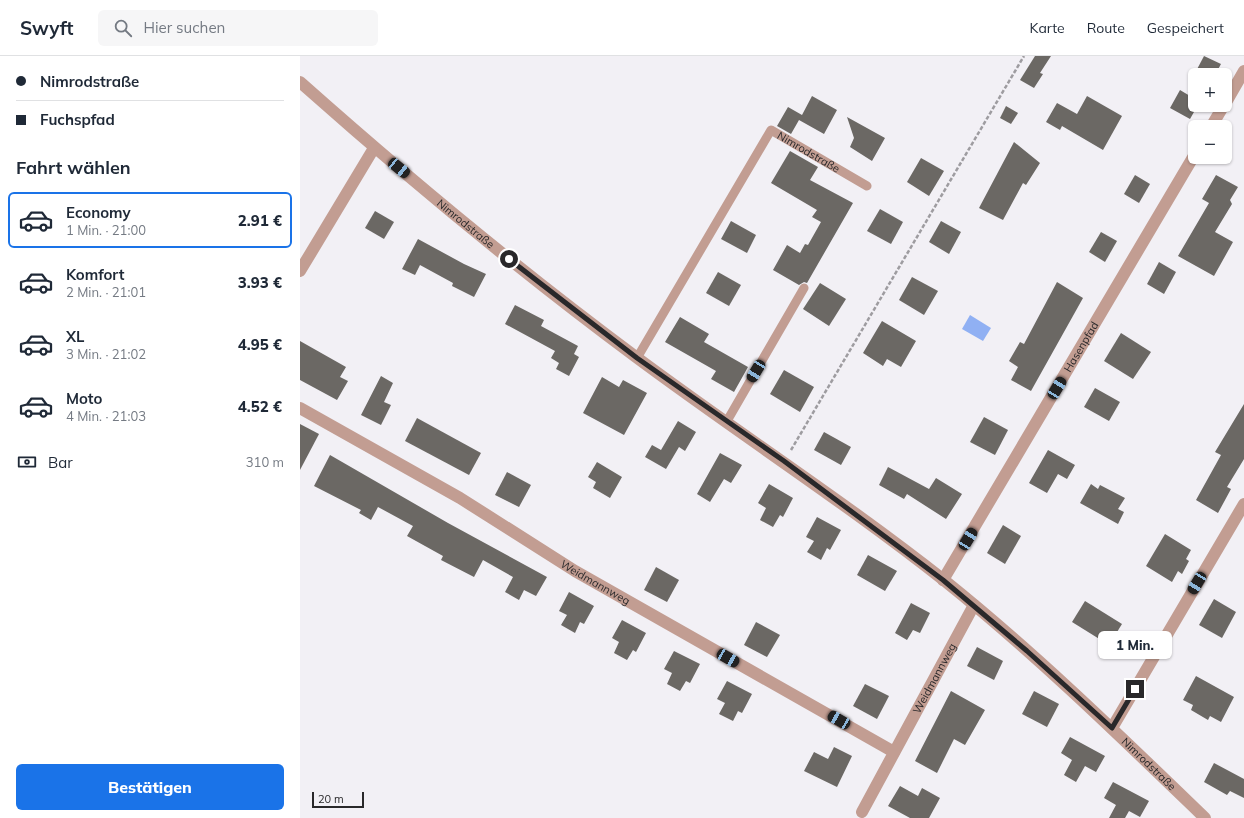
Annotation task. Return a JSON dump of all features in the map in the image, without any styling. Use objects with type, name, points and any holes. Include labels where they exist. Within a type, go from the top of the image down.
[{"type":"street","points":[[1232,92],[1244,72]]},
{"type":"street","name":"Nimrodstraße","points":[[300,82],[374,148],[534,279],[637,358],[784,461],[943,580],[1112,728],[1205,818]]},
{"type":"street","points":[[300,271],[374,148]]},
{"type":"street","name":"Hasenpfad","points":[[943,580],[1189,164]]},
{"type":"street","name":"Weidmannweg","points":[[300,408],[460,498],[575,571],[894,752]]},
{"type":"street","points":[[1112,728],[1244,504]]},
{"type":"street","name":"Weidmannweg","points":[[862,812],[974,606]]},
{"type":"lane","name":"Nimrodstraße","points":[[637,358],[771,130],[868,186]]},
{"type":"lane","points":[[727,421],[804,288]]},
{"type":"path","points":[[784,461],[1024,56]]},
{"type":"water","points":[[970,315],[991,328],[983,341],[962,329]]},
{"type":"building","points":[[1035,56],[1051,56],[1040,73],[1043,74],[1034,88],[1020,80]]},
{"type":"building","points":[[1204,56],[1221,64],[1219,68],[1198,68]]},
{"type":"building","points":[[1180,90],[1188,95],[1188,112],[1194,112],[1190,119],[1170,108]]},
{"type":"building","points":[[812,96],[837,110],[824,134],[799,120],[791,134],[777,126],[788,107],[802,115]]},
{"type":"building","points":[[1087,96],[1122,116],[1103,150],[1062,126],[1060,130],[1046,122],[1057,103],[1077,114]]},
{"type":"building","points":[[1006,106],[1018,113],[1011,124],[1000,118]]},
{"type":"building","points":[[847,117],[885,138],[872,161],[850,147],[854,138]]},
{"type":"building","points":[[1014,142],[1040,163],[1026,185],[1023,183],[1003,220],[979,208]]},
{"type":"building","points":[[790,151],[818,167],[810,180],[853,203],[807,283],[804,282],[799,285],[773,270],[787,245],[800,253],[805,244],[808,245],[821,222],[812,217],[817,210],[771,183]]},
{"type":"building","points":[[921,158],[944,171],[929,196],[907,182]]},
{"type":"building","points":[[1135,175],[1150,184],[1139,203],[1124,194]]},
{"type":"building","points":[[1216,175],[1238,187],[1230,200],[1232,204],[1215,232],[1233,242],[1214,276],[1178,256],[1209,203],[1202,199]]},
{"type":"building","points":[[880,209],[903,222],[891,244],[867,231]]},
{"type":"building","points":[[375,211],[394,222],[384,239],[365,228]]},
{"type":"building","points":[[731,221],[756,235],[747,253],[721,239]]},
{"type":"building","points":[[941,221],[961,232],[949,254],[929,242]]},
{"type":"building","points":[[1101,232],[1117,241],[1105,262],[1089,252]]},
{"type":"building","points":[[418,239],[486,274],[474,297],[452,286],[453,283],[420,265],[415,275],[402,269]]},
{"type":"building","points":[[1159,262],[1176,272],[1164,294],[1147,284]]},
{"type":"building","points":[[718,272],[741,285],[729,306],[706,293]]},
{"type":"building","points":[[912,277],[938,291],[924,315],[899,300]]},
{"type":"building","points":[[1057,282],[1083,298],[1031,391],[1011,380],[1018,367],[1009,361],[1020,342],[1024,344]]},
{"type":"building","points":[[820,283],[846,299],[829,326],[803,309]]},
{"type":"building","points":[[515,305],[544,320],[541,326],[578,346],[574,354],[579,357],[569,376],[556,369],[559,363],[551,358],[555,351],[505,324]]},
{"type":"building","points":[[680,317],[709,334],[704,342],[748,367],[734,392],[711,379],[716,371],[665,342]]},
{"type":"building","points":[[882,321],[916,341],[901,367],[887,359],[883,366],[863,353]]},
{"type":"building","points":[[1121,333],[1151,352],[1133,379],[1104,361]]},
{"type":"building","points":[[300,341],[346,367],[340,377],[348,381],[337,400],[300,380]]},
{"type":"building","points":[[784,370],[814,387],[800,412],[770,394]]},
{"type":"building","points":[[381,376],[393,383],[384,402],[391,405],[381,425],[361,415]]},
{"type":"building","points":[[602,377],[619,387],[623,380],[647,393],[624,435],[583,413]]},
{"type":"building","points":[[1095,388],[1120,402],[1109,421],[1084,407]]},
{"type":"building","points":[[1244,404],[1244,459],[1227,487],[1231,489],[1218,513],[1196,500],[1221,455],[1215,452]]},
{"type":"building","points":[[984,417],[1008,430],[995,455],[970,442]]},
{"type":"building","points":[[417,418],[481,453],[469,475],[405,441]]},
{"type":"building","points":[[678,421],[696,432],[685,451],[679,447],[666,469],[645,457],[652,445],[661,450]]},
{"type":"building","points":[[300,424],[319,434],[300,470]]},
{"type":"building","points":[[824,432],[851,447],[841,465],[814,450]]},
{"type":"building","points":[[1048,450],[1075,465],[1067,479],[1058,474],[1047,493],[1029,483]]},
{"type":"building","points":[[720,453],[742,465],[731,483],[724,479],[710,502],[697,494]]},
{"type":"building","points":[[330,455],[448,523],[547,577],[536,596],[524,590],[519,600],[505,592],[513,577],[483,560],[474,577],[441,560],[443,556],[407,536],[413,526],[378,507],[371,520],[359,513],[361,510],[314,486]]},
{"type":"building","points":[[597,462],[622,477],[610,498],[593,488],[596,482],[588,477]]},
{"type":"building","points":[[888,467],[929,489],[936,478],[962,494],[946,519],[907,494],[904,499],[879,485]]},
{"type":"building","points":[[507,472],[531,485],[519,507],[495,495]]},
{"type":"building","points":[[769,484],[793,498],[783,517],[780,515],[773,527],[760,520],[766,508],[758,503]]},
{"type":"building","points":[[1091,484],[1098,489],[1100,485],[1125,498],[1118,509],[1124,512],[1118,524],[1080,503]]},
{"type":"building","points":[[817,517],[841,530],[830,550],[827,548],[821,560],[807,552],[814,541],[806,537]]},
{"type":"building","points":[[1003,525],[1021,536],[1005,564],[987,553]]},
{"type":"building","points":[[1165,534],[1191,550],[1186,559],[1189,561],[1182,574],[1178,571],[1172,582],[1146,566]]},
{"type":"building","points":[[868,555],[897,571],[885,591],[857,575]]},
{"type":"building","points":[[656,567],[679,580],[667,602],[644,590]]},
{"type":"building","points":[[569,592],[594,606],[584,624],[580,622],[575,633],[561,625],[567,615],[559,611]]},
{"type":"building","points":[[1214,599],[1236,612],[1222,638],[1199,625]]},
{"type":"building","points":[[1085,601],[1122,624],[1109,645],[1072,622]]},
{"type":"building","points":[[911,603],[930,613],[920,633],[913,630],[907,640],[895,633]]},
{"type":"building","points":[[622,620],[646,633],[636,652],[633,650],[627,660],[614,653],[619,642],[612,638]]},
{"type":"building","points":[[756,622],[780,635],[767,657],[744,645]]},
{"type":"building","points":[[977,647],[1003,661],[994,680],[967,666]]},
{"type":"building","points":[[674,651],[700,664],[690,683],[686,681],[680,691],[667,684],[672,673],[664,669]]},
{"type":"building","points":[[1196,676],[1234,697],[1221,722],[1210,716],[1208,720],[1191,710],[1193,705],[1183,700]]},
{"type":"building","points":[[727,681],[752,694],[742,713],[738,711],[733,721],[719,714],[725,703],[717,699]]},
{"type":"building","points":[[865,684],[889,696],[877,719],[853,706]]},
{"type":"building","points":[[951,691],[985,710],[965,745],[954,739],[937,773],[915,761]]},
{"type":"building","points":[[1034,691],[1059,704],[1047,727],[1022,714]]},
{"type":"building","points":[[1070,737],[1105,756],[1096,772],[1085,766],[1076,782],[1064,775],[1072,760],[1061,753]]},
{"type":"building","points":[[834,747],[852,756],[837,787],[804,771],[814,752],[828,759]]},
{"type":"building","points":[[1214,763],[1244,779],[1244,798],[1230,791],[1227,795],[1204,782]]},
{"type":"building","points":[[1113,782],[1149,801],[1140,817],[1129,811],[1125,818],[1109,818],[1116,805],[1104,798]]},
{"type":"building","points":[[900,786],[918,796],[922,788],[940,798],[929,818],[910,818],[888,806]]},
{"type":"route","points":[[509,259],[637,358],[784,461],[943,580],[1027,651],[1112,728],[1135,689]]}]
